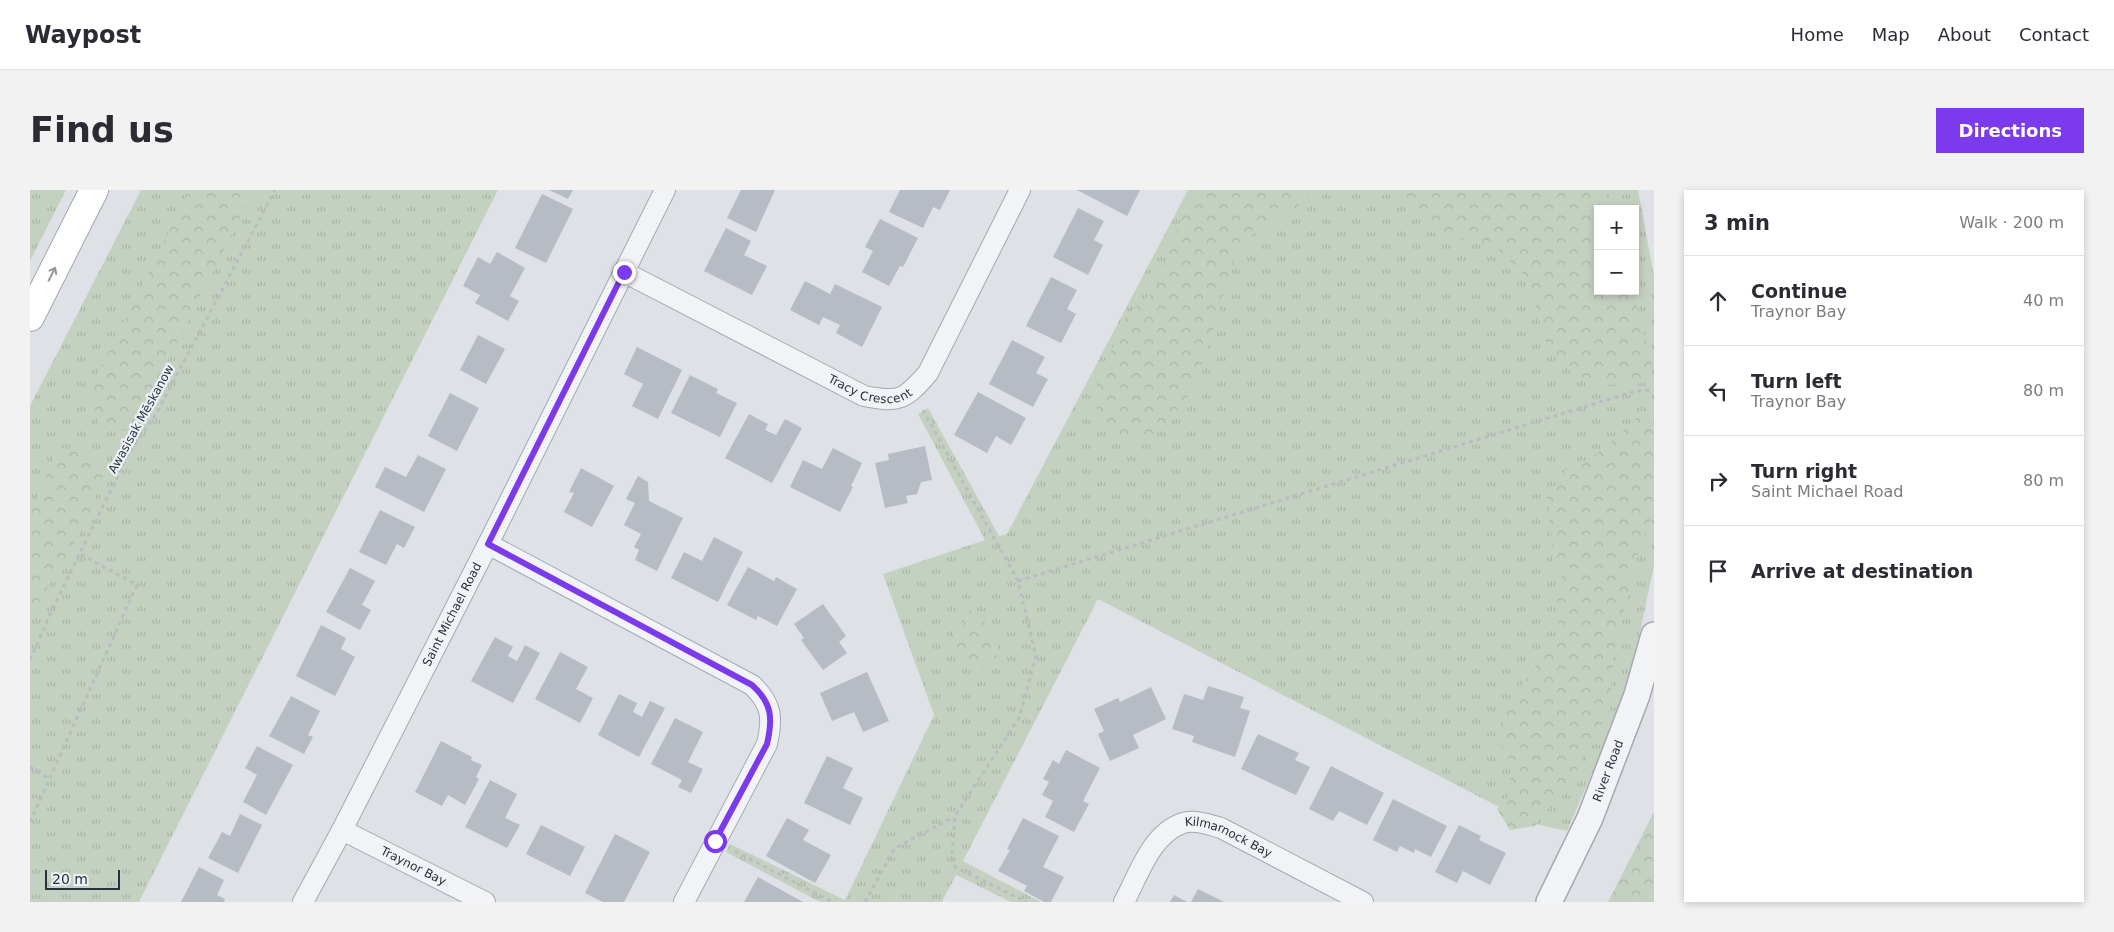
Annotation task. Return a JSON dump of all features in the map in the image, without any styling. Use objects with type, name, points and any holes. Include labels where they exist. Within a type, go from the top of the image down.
[{"type":"main road","points":[[30,317],[94,190]]},
{"type":"street","name":"Saint Michael Road","points":[[303,902],[342,830],[488,544],[665,190]]},
{"type":"street","name":"Tracy Crescent","points":[[624,272],[864,396],[886,400],[905,397],[928,373],[1020,190]]},
{"type":"street","points":[[488,544],[752,685],[763,695],[769,709],[771,726],[767,744],[684,902]]},
{"type":"street","name":"River Road","points":[[1549,902],[1590,818],[1637,695],[1654,635]]},
{"type":"street","name":"Kilmarnock Bay","points":[[1124,902],[1153,846],[1166,832],[1185,822],[1204,823],[1221,828],[1363,902]]},
{"type":"street","name":"Traynor Bay","points":[[342,830],[485,902]]},
{"type":"path","name":"Awasisak Mēskanow","points":[[30,660],[130,452],[156,414],[275,190]]},
{"type":"path","points":[[1018,581],[1636,391],[1654,390]]},
{"type":"path","points":[[865,902],[895,848],[955,816],[1019,718],[1036,656],[1018,581],[922,409],[905,397]]},
{"type":"path","points":[[30,822],[137,585],[80,554]]},
{"type":"path","points":[[30,767],[50,779]]},
{"type":"path","points":[[955,816],[952,856],[955,866],[1027,902]]},
{"type":"path","points":[[715,841],[832,902]]},
{"type":"green space","points":[[30,190],[66,190],[30,261]]},
{"type":"green space","points":[[141,190],[498,190],[139,902],[30,902],[30,406]]},
{"type":"green space","points":[[190,190],[254,190],[132,431],[100,428],[90,389]]},
{"type":"green space","points":[[1188,190],[1638,190],[1654,276],[1654,565],[1628,690],[1567,831],[1530,823],[1098,599],[963,861],[1041,902],[1011,902],[956,875],[942,902],[820,902],[726,852],[730,844],[845,900],[934,715],[883,574],[985,540],[918,414],[928,408],[999,536],[1007,534]]},
{"type":"green space","points":[[1193,190],[1313,190],[1293,211],[1250,236],[1233,264],[1193,389],[1168,422],[1146,439],[1123,441],[1106,431],[1098,412],[1097,385],[1126,316],[1156,289]]},
{"type":"green space","points":[[1392,190],[1608,190],[1611,205],[1594,205],[1594,295],[1634,295],[1653,368],[1643,383],[1605,385],[1576,375],[1545,341],[1527,277],[1495,247],[1432,232]]},
{"type":"green space","points":[[1646,409],[1653,420],[1654,426],[1654,513],[1641,542],[1615,647],[1609,710],[1574,775],[1535,826],[1510,830],[1497,809],[1510,795],[1511,764],[1499,742],[1501,718],[1508,702],[1561,635],[1556,610],[1562,574],[1554,561],[1547,496],[1565,471],[1600,452]]},
{"type":"green space","points":[[58,447],[88,454],[105,471],[85,525],[30,617],[30,515]]},
{"type":"green space","points":[[969,611],[981,614],[998,647],[996,658],[980,670],[962,660],[949,640]]},
{"type":"green space","points":[[1654,812],[1654,902],[1608,902]]},
{"type":"building","points":[[549,190],[573,190],[568,199]]},
{"type":"building","points":[[741,190],[775,190],[756,232],[727,218]]},
{"type":"building","points":[[900,190],[950,190],[940,210],[933,207],[923,228],[889,212]]},
{"type":"building","points":[[1077,190],[1140,190],[1127,216]]},
{"type":"building","points":[[542,194],[573,209],[546,263],[515,248]]},
{"type":"building","points":[[1078,208],[1104,221],[1094,240],[1103,245],[1088,275],[1053,257]]},
{"type":"building","points":[[880,219],[918,238],[903,267],[900,266],[889,286],[862,272],[873,251],[865,247]]},
{"type":"building","points":[[726,228],[751,241],[744,255],[767,266],[752,295],[704,271]]},
{"type":"building","points":[[497,252],[525,268],[510,296],[519,301],[508,321],[475,303],[480,295],[463,286],[478,257],[490,264]]},
{"type":"building","points":[[1051,277],[1077,290],[1067,309],[1076,314],[1061,343],[1026,326]]},
{"type":"building","points":[[805,281],[830,294],[835,284],[882,307],[862,347],[836,333],[840,325],[823,317],[819,325],[790,310]]},
{"type":"building","points":[[478,335],[505,349],[486,384],[460,370]]},
{"type":"building","points":[[1012,340],[1045,357],[1036,373],[1048,379],[1033,407],[989,384]]},
{"type":"building","points":[[637,347],[682,370],[658,419],[632,406],[643,384],[624,374]]},
{"type":"building","points":[[690,375],[718,389],[716,393],[737,403],[720,437],[671,413]]},
{"type":"building","points":[[978,392],[1026,418],[1011,445],[996,436],[987,453],[954,435]]},
{"type":"building","points":[[450,393],[479,408],[457,451],[428,436]]},
{"type":"building","points":[[749,414],[768,424],[765,430],[776,435],[785,419],[802,428],[772,483],[725,458]]},
{"type":"building","points":[[925,446],[932,480],[921,482],[917,494],[906,496],[908,503],[885,508],[875,463],[889,460],[888,454]]},
{"type":"building","points":[[833,448],[862,463],[851,486],[853,487],[840,512],[790,487],[803,460],[822,469]]},
{"type":"building","points":[[418,455],[446,469],[424,512],[375,487],[385,467],[406,477]]},
{"type":"building","points":[[581,468],[614,486],[592,527],[564,512],[574,493],[569,492]]},
{"type":"building","points":[[638,476],[648,482],[649,501],[683,518],[657,571],[635,560],[639,550],[634,547],[641,534],[624,525],[635,503],[626,499]]},
{"type":"building","points":[[380,510],[415,527],[404,548],[397,544],[386,565],[359,552]]},
{"type":"building","points":[[714,537],[743,552],[718,602],[671,578],[684,552],[702,561]]},
{"type":"building","points":[[748,567],[774,581],[776,577],[797,589],[777,626],[758,616],[756,620],[727,605]]},
{"type":"building","points":[[350,568],[375,581],[362,605],[371,610],[360,630],[326,612]]},
{"type":"building","points":[[823,604],[846,636],[839,642],[847,653],[823,670],[801,640],[804,638],[794,624]]},
{"type":"building","points":[[321,625],[346,638],[341,649],[355,657],[335,696],[296,676]]},
{"type":"building","points":[[495,637],[513,647],[508,656],[517,661],[525,645],[540,653],[513,703],[471,681]]},
{"type":"building","points":[[560,652],[588,667],[576,689],[593,698],[580,723],[535,699]]},
{"type":"building","points":[[867,672],[889,721],[863,732],[854,712],[832,721],[820,693]]},
{"type":"building","points":[[1208,686],[1244,697],[1240,708],[1250,711],[1235,757],[1192,742],[1194,736],[1172,729],[1184,694],[1203,700]]},
{"type":"building","points":[[1151,687],[1166,719],[1133,735],[1139,748],[1110,761],[1098,734],[1104,731],[1094,709],[1118,698],[1120,702]]},
{"type":"building","points":[[619,694],[637,703],[633,712],[642,717],[650,701],[665,708],[639,757],[598,735]]},
{"type":"building","points":[[291,696],[320,711],[308,735],[313,737],[304,754],[269,736]]},
{"type":"building","points":[[675,718],[703,732],[688,762],[703,769],[691,793],[678,787],[682,780],[651,764]]},
{"type":"building","points":[[1258,734],[1299,753],[1295,760],[1310,767],[1296,795],[1241,769]]},
{"type":"building","points":[[441,741],[472,757],[471,760],[482,765],[476,777],[479,779],[465,805],[448,795],[442,806],[415,792]]},
{"type":"building","points":[[257,746],[293,765],[266,815],[243,802],[257,775],[245,768]]},
{"type":"building","points":[[1066,750],[1100,768],[1083,801],[1089,804],[1074,832],[1045,817],[1053,801],[1042,795],[1049,782],[1043,779],[1053,760],[1059,764]]},
{"type":"building","points":[[827,756],[853,768],[843,788],[863,798],[850,825],[804,803]]},
{"type":"building","points":[[1331,766],[1384,793],[1367,825],[1339,811],[1333,821],[1309,809]]},
{"type":"building","points":[[490,780],[517,794],[505,818],[520,825],[507,848],[465,827]]},
{"type":"building","points":[[1393,799],[1447,826],[1431,857],[1415,849],[1414,853],[1400,846],[1397,852],[1373,840]]},
{"type":"building","points":[[240,814],[262,825],[238,873],[208,858],[222,832],[230,836]]},
{"type":"building","points":[[787,818],[809,830],[803,840],[831,855],[815,883],[766,856]]},
{"type":"building","points":[[1023,818],[1059,836],[1043,867],[1064,877],[1051,902],[1044,902],[1024,891],[1027,886],[998,871],[1010,850],[1007,849]]},
{"type":"building","points":[[541,825],[585,847],[570,876],[526,854]]},
{"type":"building","points":[[1459,825],[1481,836],[1479,840],[1506,853],[1490,885],[1463,871],[1457,883],[1435,872]]},
{"type":"building","points":[[615,834],[650,852],[624,902],[603,902],[585,893]]},
{"type":"building","points":[[199,867],[224,880],[217,895],[225,899],[224,902],[181,902]]},
{"type":"building","points":[[758,877],[803,902],[744,902]]},
{"type":"building","points":[[1198,889],[1224,902],[1191,902]]},
{"type":"building","points":[[1174,895],[1187,902],[1170,902]]},
{"type":"route","points":[[624,272],[488,544],[752,685],[763,695],[769,709],[771,726],[767,744],[715,841]]}]
